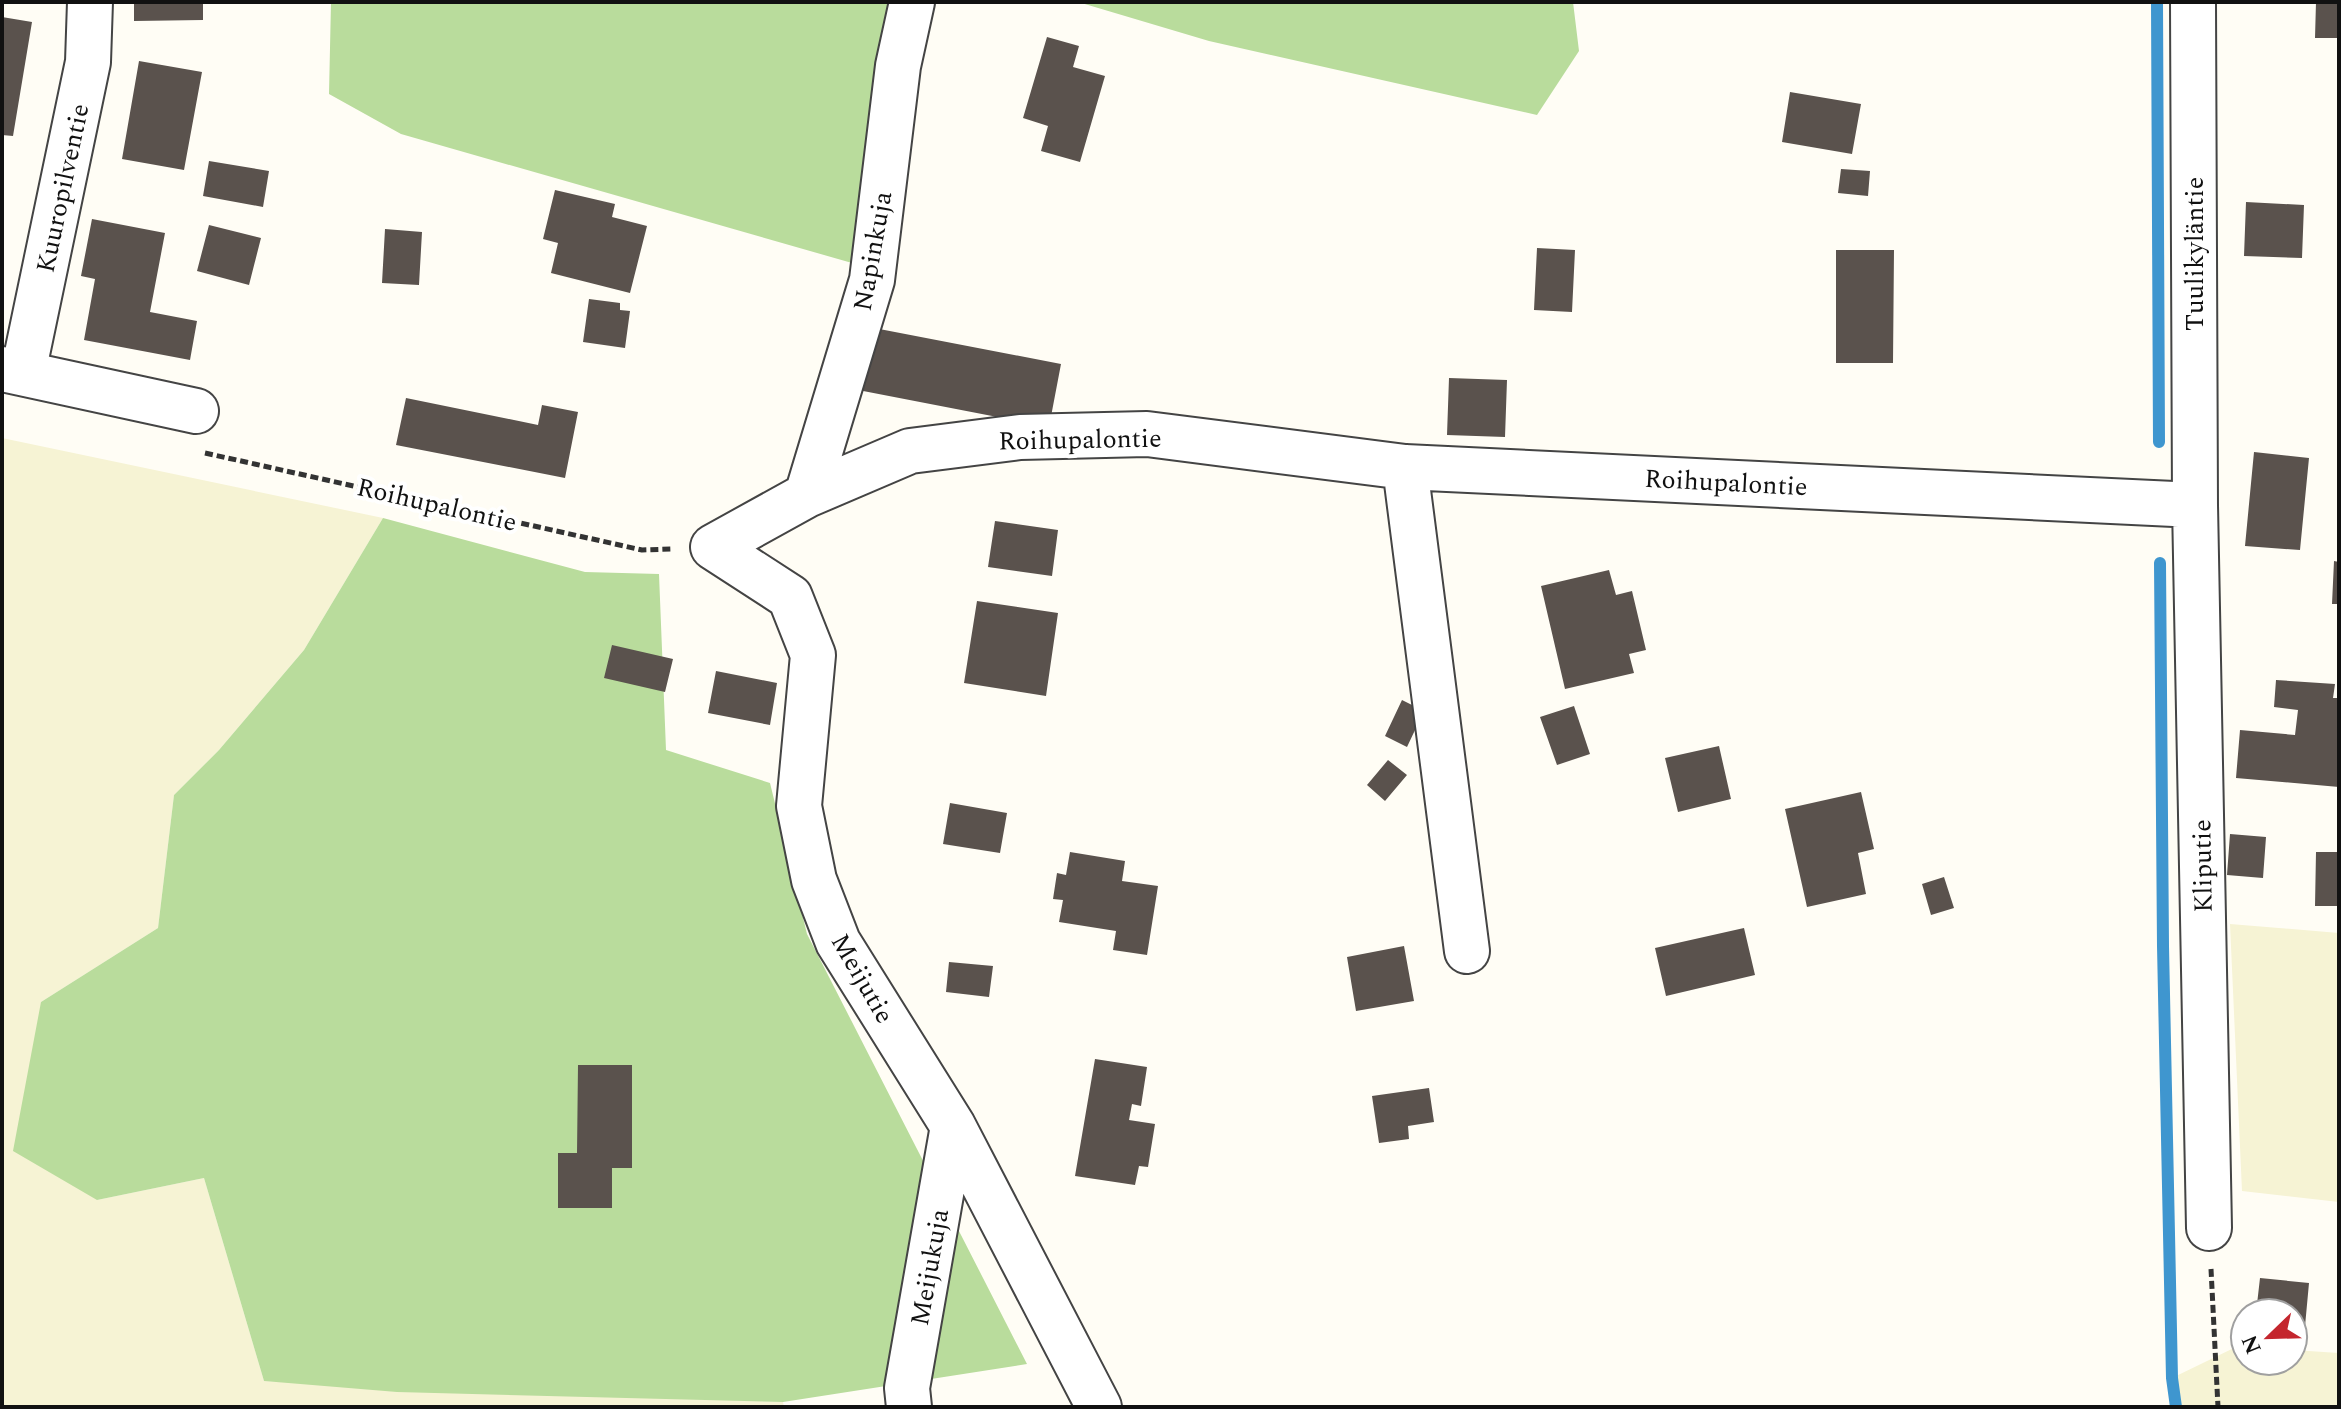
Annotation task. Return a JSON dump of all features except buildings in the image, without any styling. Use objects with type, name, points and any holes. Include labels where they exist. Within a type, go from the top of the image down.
[{"type":"street","name":"Kuuropilventie","points":[[13,371],[88,62],[90,2]]},
{"type":"street","name":"Napinkuja","points":[[807,495],[872,280],[898,66],[912,2]]},
{"type":"street","name":"Tuulikyläntie","points":[[2193,2],[2195,505]]},
{"type":"street","points":[[13,371],[194,430]]},
{"type":"street","name":"Roihupalontie","points":[[713,547],[807,495],[910,451],[1020,437],[1147,434],[1405,467],[2195,505]]},
{"type":"street","points":[[1405,467],[1467,951]]},
{"type":"street","name":"Kliputie","points":[[2195,505],[2209,1228]]},
{"type":"street","name":"Meijutie","points":[[713,547],[790,597],[813,655],[799,806],[814,880],[838,942],[953,1126],[1099,1407]]},
{"type":"street","name":"Meijukuja","points":[[909,1407],[907,1388],[953,1126]]},
{"type":"path","name":"Roihupalontie","points":[[194,430],[642,550],[713,547]]},
{"type":"path","points":[[2209,1228],[2218,1407]]},
{"type":"shaded area","points":[[2,438],[383,518],[304,650],[219,750],[174,795],[158,928],[41,1002],[97,1200],[204,1178],[264,1381],[783,1402],[784,1407],[2,1407]]},
{"type":"shaded area","points":[[2230,924],[2339,933],[2339,1202],[2242,1191]]},
{"type":"shaded area","points":[[2229,1350],[2229,1377],[2309,1377],[2309,1351],[2339,1353],[2339,1407],[2176,1407],[2172,1378]]},
{"type":"green space","points":[[331,2],[902,2],[859,265],[401,134],[329,94]]},
{"type":"green space","points":[[1078,2],[1573,2],[1579,51],[1537,115],[1209,41]]},
{"type":"green space","points":[[383,518],[585,572],[659,574],[666,750],[770,783],[807,934],[1027,1364],[783,1402],[397,1392],[264,1381],[204,1178],[97,1200],[13,1151],[41,1002],[158,928],[174,795],[219,750],[304,650]]},
{"type":"waterway","points":[[2157,2],[2159,442]]},
{"type":"waterway","points":[[2160,563],[2163,946],[2172,1378],[2176,1407]]}]
